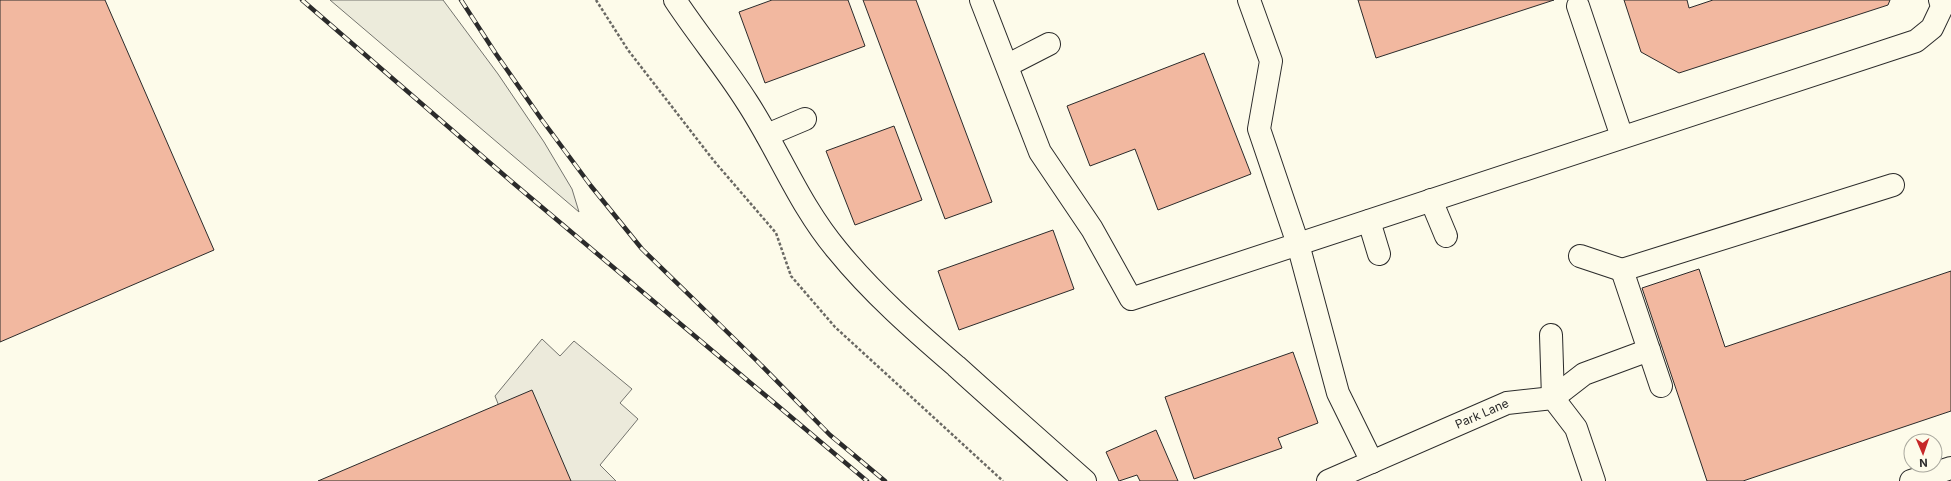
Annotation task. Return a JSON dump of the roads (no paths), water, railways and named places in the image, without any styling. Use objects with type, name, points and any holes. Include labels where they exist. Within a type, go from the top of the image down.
[{"type":"street","points":[[981,0],[1008,65],[1040,152],[1092,229],[1132,299],[1916,41],[1932,28],[1942,7],[1940,0]]},
{"type":"street","points":[[1249,0],[1271,61],[1259,129],[1298,244],[1338,393],[1372,462]]},
{"type":"street","points":[[684,3],[747,101],[767,135],[794,188],[818,226],[863,280],[899,316],[1085,481]]},
{"type":"street","points":[[1578,6],[1622,137]]},
{"type":"street","points":[[1008,65],[1049,44]]},
{"type":"street","points":[[767,135],[805,119]]},
{"type":"street","points":[[1580,256],[1622,270],[1893,185]]},
{"type":"street","points":[[1431,200],[1446,236]]},
{"type":"street","points":[[1369,220],[1379,254]]},
{"type":"street","points":[[1622,270],[1661,386]]},
{"type":"street","points":[[1551,335],[1553,398],[1576,428],[1594,481]]},
{"type":"street","points":[[1553,398],[1584,374],[1649,350]]},
{"type":"street","name":"Park Lane","points":[[1328,481],[1507,403],[1553,398]]},
{"type":"street","points":[[1912,481],[1951,468]]},
{"type":"railway","points":[[302,0],[512,182],[867,481]]},
{"type":"railway","points":[[461,0],[496,54],[542,120],[591,186],[642,249],[757,361],[830,435],[885,481]]}]
